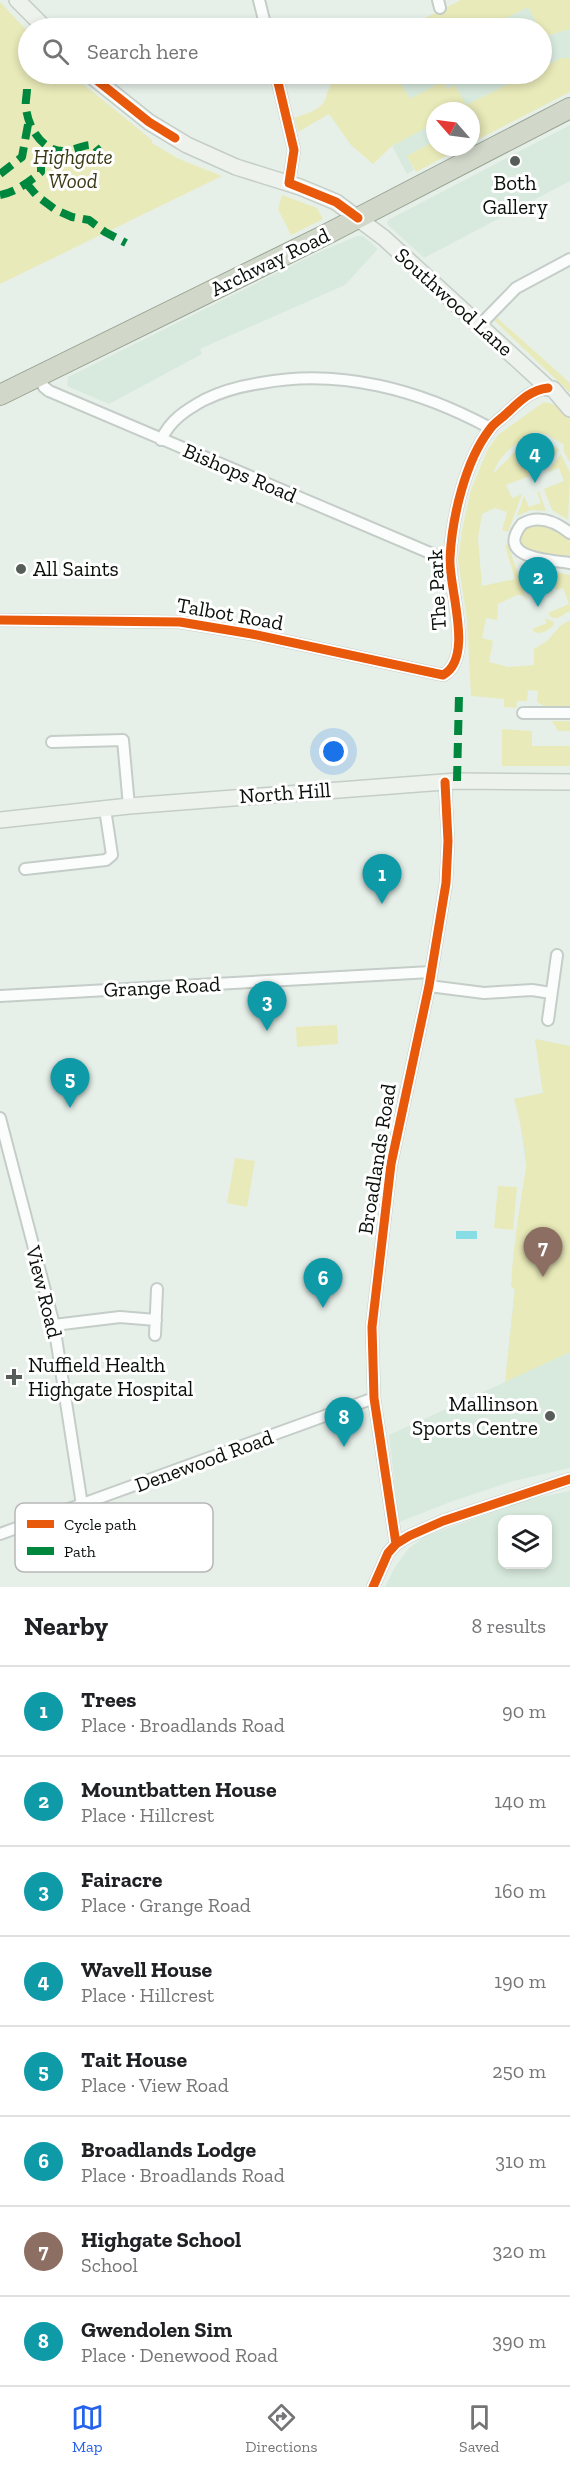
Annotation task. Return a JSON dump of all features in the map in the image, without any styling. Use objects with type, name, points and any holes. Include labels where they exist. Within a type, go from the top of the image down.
[{"type":"highway","name":"Archway Road","points":[[0,395],[358,218],[570,108]]},
{"type":"main road","points":[[17,0],[35,18]]},
{"type":"main road","name":"Southwood Lane","points":[[102,84],[149,122],[175,138],[236,167],[289,183],[336,202],[377,232],[548,388],[553,389],[565,404]]},
{"type":"main road","name":"North Hill","points":[[0,820],[129,806],[444,782],[570,782]]},
{"type":"street","points":[[259,0],[264,18]]},
{"type":"street","points":[[278,84],[294,150],[289,183]]},
{"type":"street","points":[[480,325],[516,288],[570,260]]},
{"type":"street","name":"Bishops Road","points":[[38,375],[44,387],[49,391],[449,561]]},
{"type":"street","points":[[161,440],[171,423],[213,395],[260,383],[309,377],[348,379],[391,388],[457,411],[490,428]]},
{"type":"street","name":"The Park","points":[[450,671],[457,658],[458,619],[449,561],[453,529],[463,486],[471,464],[490,428],[536,390],[548,388]]},
{"type":"street","points":[[570,533],[554,522],[534,519],[522,524],[516,535],[516,542],[522,553],[530,558],[570,563]]},
{"type":"street","name":"Talbot Road","points":[[0,620],[180,622],[252,634],[431,674],[444,675],[450,671]]},
{"type":"street","points":[[523,713],[570,713]]},
{"type":"street","points":[[52,742],[123,740],[129,806]]},
{"type":"street","name":"Broadlands Road","points":[[396,1544],[374,1398],[372,1327],[385,1205],[403,1101],[429,986],[446,883],[448,842],[444,782]]},
{"type":"street","points":[[25,869],[106,860],[111,855],[105,809]]},
{"type":"street","points":[[548,1020],[557,955]]},
{"type":"street","name":"Grange Road","points":[[0,996],[431,972]]},
{"type":"street","points":[[429,986],[484,993],[532,990],[551,993]]},
{"type":"street","name":"View Road","points":[[0,1118],[54,1325],[82,1503]]},
{"type":"street","points":[[155,1335],[157,1288]]},
{"type":"street","points":[[54,1325],[120,1317],[156,1320]]},
{"type":"street","name":"Denewood Road","points":[[87,1503],[374,1398]]},
{"type":"street","points":[[373,1587],[381,1566],[396,1544],[442,1521],[570,1479]]},
{"type":"street","name":"Denewood Road","points":[[0,1534],[15,1529]]},
{"type":"shaded area","points":[[528,6],[534,18],[505,18]]},
{"type":"shaded area","points":[[570,29],[570,66],[552,74],[552,34]]},
{"type":"shaded area","points":[[386,84],[530,84],[480,107],[480,102],[426,102],[426,146],[407,156],[414,170],[407,174],[392,146],[414,134]]},
{"type":"shaded area","points":[[570,125],[570,181],[424,258],[387,224],[388,220]]},
{"type":"shaded area","points":[[357,236],[363,236],[378,249],[345,285],[200,349],[202,354],[109,404],[67,386],[68,377],[317,253]]},
{"type":"shaded area","points":[[535,1039],[570,1046],[570,1468],[513,1481],[399,1522],[389,1435],[505,1382],[527,1172],[519,1115],[514,1099],[543,1093]]},
{"type":"shaded area","points":[[570,1491],[570,1587],[385,1587],[395,1567],[409,1548],[426,1536],[530,1499]]},
{"type":"green space","points":[[461,0],[570,0],[570,29],[552,34],[552,18],[534,18],[528,7],[506,18],[425,18]]},
{"type":"green space","name":"Highgate Wood","points":[[0,2],[18,21],[18,84],[83,84],[152,140],[152,143],[179,159],[222,176],[0,284]]},
{"type":"green space","points":[[561,58],[570,58],[570,92],[480,138],[480,102],[472,102],[509,84],[552,84],[552,63]]},
{"type":"green space","points":[[331,84],[401,84],[410,99],[438,84],[444,84],[447,89],[455,85],[464,102],[426,102],[426,128],[392,146],[373,164],[351,145],[329,114],[298,132],[294,118],[321,106]]},
{"type":"green space","points":[[426,146],[426,156],[446,156],[416,172],[407,156]]},
{"type":"green space","points":[[282,195],[317,208],[323,219],[291,235],[278,209]]},
{"type":"green space","points":[[495,316],[570,383],[570,393],[493,319]]},
{"type":"green space","points":[[544,402],[557,405],[570,415],[570,463],[563,450],[564,445],[548,435],[535,432],[510,449],[496,467],[493,474],[518,450],[532,441],[548,441],[559,450],[544,471],[540,462],[527,467],[530,476],[506,485],[512,498],[522,494],[508,532],[502,530],[507,512],[495,508],[482,514],[478,538],[482,586],[515,579],[505,545],[508,544],[528,601],[522,595],[517,595],[498,604],[497,620],[486,618],[482,638],[493,641],[489,662],[508,667],[534,665],[534,649],[547,641],[560,626],[570,620],[570,707],[544,706],[537,702],[538,691],[528,690],[527,701],[517,701],[516,708],[504,707],[504,699],[471,696],[467,620],[458,560],[471,490],[487,451],[498,435]]},
{"type":"green space","points":[[561,454],[570,473],[568,520],[552,510],[544,489],[564,481],[559,468],[548,472]]},
{"type":"green space","points":[[539,491],[546,511],[531,510],[517,516],[524,496],[529,507],[541,503],[537,492]]},
{"type":"green space","points":[[535,524],[553,528],[570,539],[570,559],[552,558],[527,550],[522,544],[522,537],[526,527]]},
{"type":"green space","points":[[543,571],[547,574],[552,592],[547,594],[543,582],[529,588],[530,581]]},
{"type":"green space","points":[[551,571],[570,575],[570,611],[558,618],[552,618],[548,613],[569,604],[563,588],[556,590]]},
{"type":"green space","points":[[545,618],[554,622],[554,625],[543,632],[534,632],[532,629],[547,623]]},
{"type":"green space","points":[[552,721],[570,721],[570,731],[558,731]]},
{"type":"green space","points":[[502,729],[532,731],[532,746],[570,746],[570,766],[502,766]]},
{"type":"green space","points":[[337,1025],[338,1044],[297,1047],[296,1027]]},
{"type":"green space","points":[[535,1039],[570,1046],[570,1352],[505,1382],[515,1290],[511,1286],[513,1256],[526,1167],[514,1099],[543,1093]]},
{"type":"green space","points":[[235,1158],[255,1161],[247,1207],[227,1203]]},
{"type":"green space","points":[[498,1186],[517,1187],[513,1230],[494,1228]]},
{"type":"water","points":[[456,1231],[477,1231],[477,1239],[456,1239]]},
{"type":"marked path","points":[[27,89],[27,115],[37,137],[55,150],[71,150],[94,145],[100,152]]},
{"type":"marked path","points":[[0,174],[22,157],[29,119]]},
{"type":"marked path","points":[[0,195],[17,189],[32,179],[41,172],[41,165]]},
{"type":"marked path","points":[[26,183],[37,196],[56,210],[72,217],[89,220],[126,243]]},
{"type":"marked path","points":[[457,781],[459,695]]},
{"type":"cycle path","points":[[102,84],[149,122],[175,138]]},
{"type":"cycle path","points":[[278,84],[294,150],[289,183],[336,202],[358,218]]},
{"type":"cycle path","points":[[0,620],[180,622],[252,634],[443,675],[452,666],[459,638],[450,558],[457,508],[467,473],[481,442],[493,425],[525,397],[548,388]]},
{"type":"cycle path","points":[[396,1544],[374,1398],[372,1327],[391,1164],[429,986],[446,883],[448,841],[445,782]]},
{"type":"cycle path","points":[[373,1587],[388,1553],[396,1544],[409,1536],[443,1521],[570,1479]]},
{"type":"place","name":"Both Gallery","points":[[515,161]]},
{"type":"place","name":"Wavell House","points":[[535,483]]},
{"type":"place","name":"All Saints","points":[[21,569]]},
{"type":"place","name":"Mountbatten House","points":[[538,607]]},
{"type":"place","name":"Trees","points":[[382,904]]},
{"type":"place","name":"Fairacre","points":[[267,1031]]},
{"type":"place","name":"Tait House","points":[[70,1108]]},
{"type":"place","name":"Highgate School","points":[[543,1277]]},
{"type":"place","name":"Broadlands Lodge","points":[[323,1308]]},
{"type":"place","name":"Nuffield Health Highgate Hospital","points":[[14,1377]]},
{"type":"place","name":"Mallinson Sports Centre","points":[[550,1416]]},
{"type":"place","name":"Gwendolen Sim","points":[[344,1447]]}]
